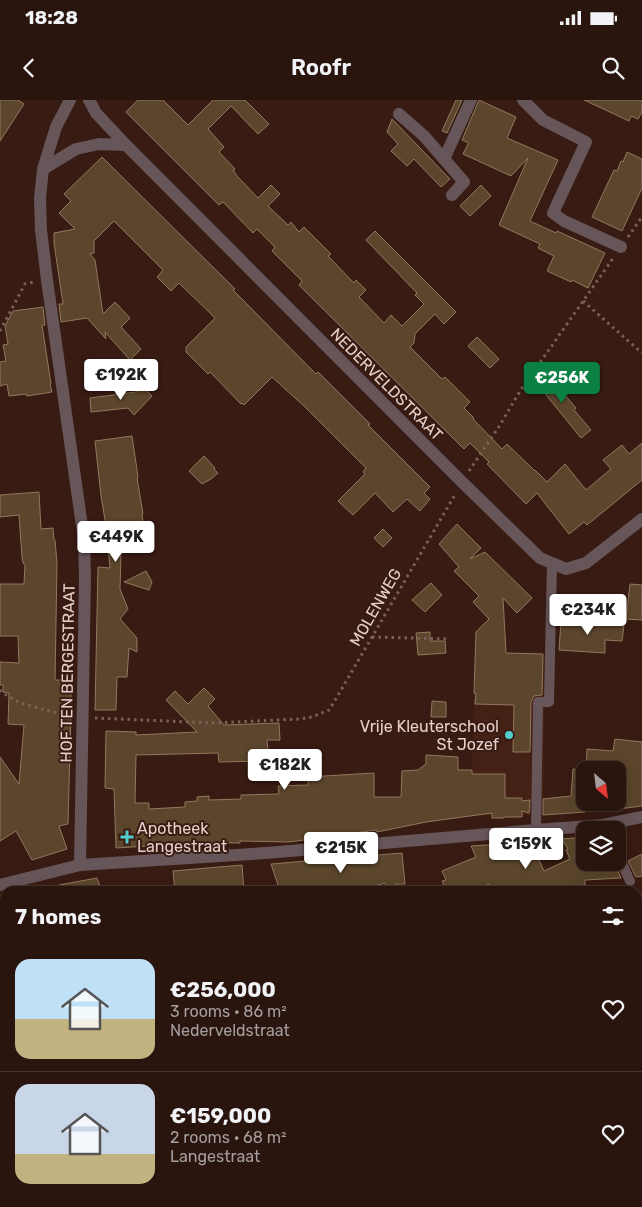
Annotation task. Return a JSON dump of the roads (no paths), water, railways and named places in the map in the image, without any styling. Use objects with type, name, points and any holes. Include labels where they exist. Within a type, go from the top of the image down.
[{"type":"street","name":"HOF TEN BERGESTRAAT","points":[[70,100],[56,127],[43,169],[40,214],[46,280],[84,540],[80,865]]},
{"type":"street","name":"NEDERVELDSTRAAT","points":[[88,100],[96,113],[126,145],[540,558],[566,569],[586,563],[642,519]]},
{"type":"street","points":[[444,160],[472,100]]},
{"type":"street","points":[[523,100],[543,120],[586,142],[553,213],[564,221],[621,247]]},
{"type":"street","points":[[399,114],[424,136],[464,182],[452,195]]},
{"type":"street","points":[[43,169],[76,150],[99,144],[126,145]]},
{"type":"street","points":[[626,822],[642,817]]},
{"type":"street","points":[[8,886],[80,865],[266,853],[536,830],[576,829]]},
{"type":"lane","points":[[536,830],[538,702],[549,702],[552,564]]},
{"type":"lane","points":[[625,871],[630,881]]},
{"type":"place","name":"Vrije Kleuterschool St Jozef","points":[[509,735]]},
{"type":"place","name":"Apotheek Langestraat","points":[[127,837]]}]
